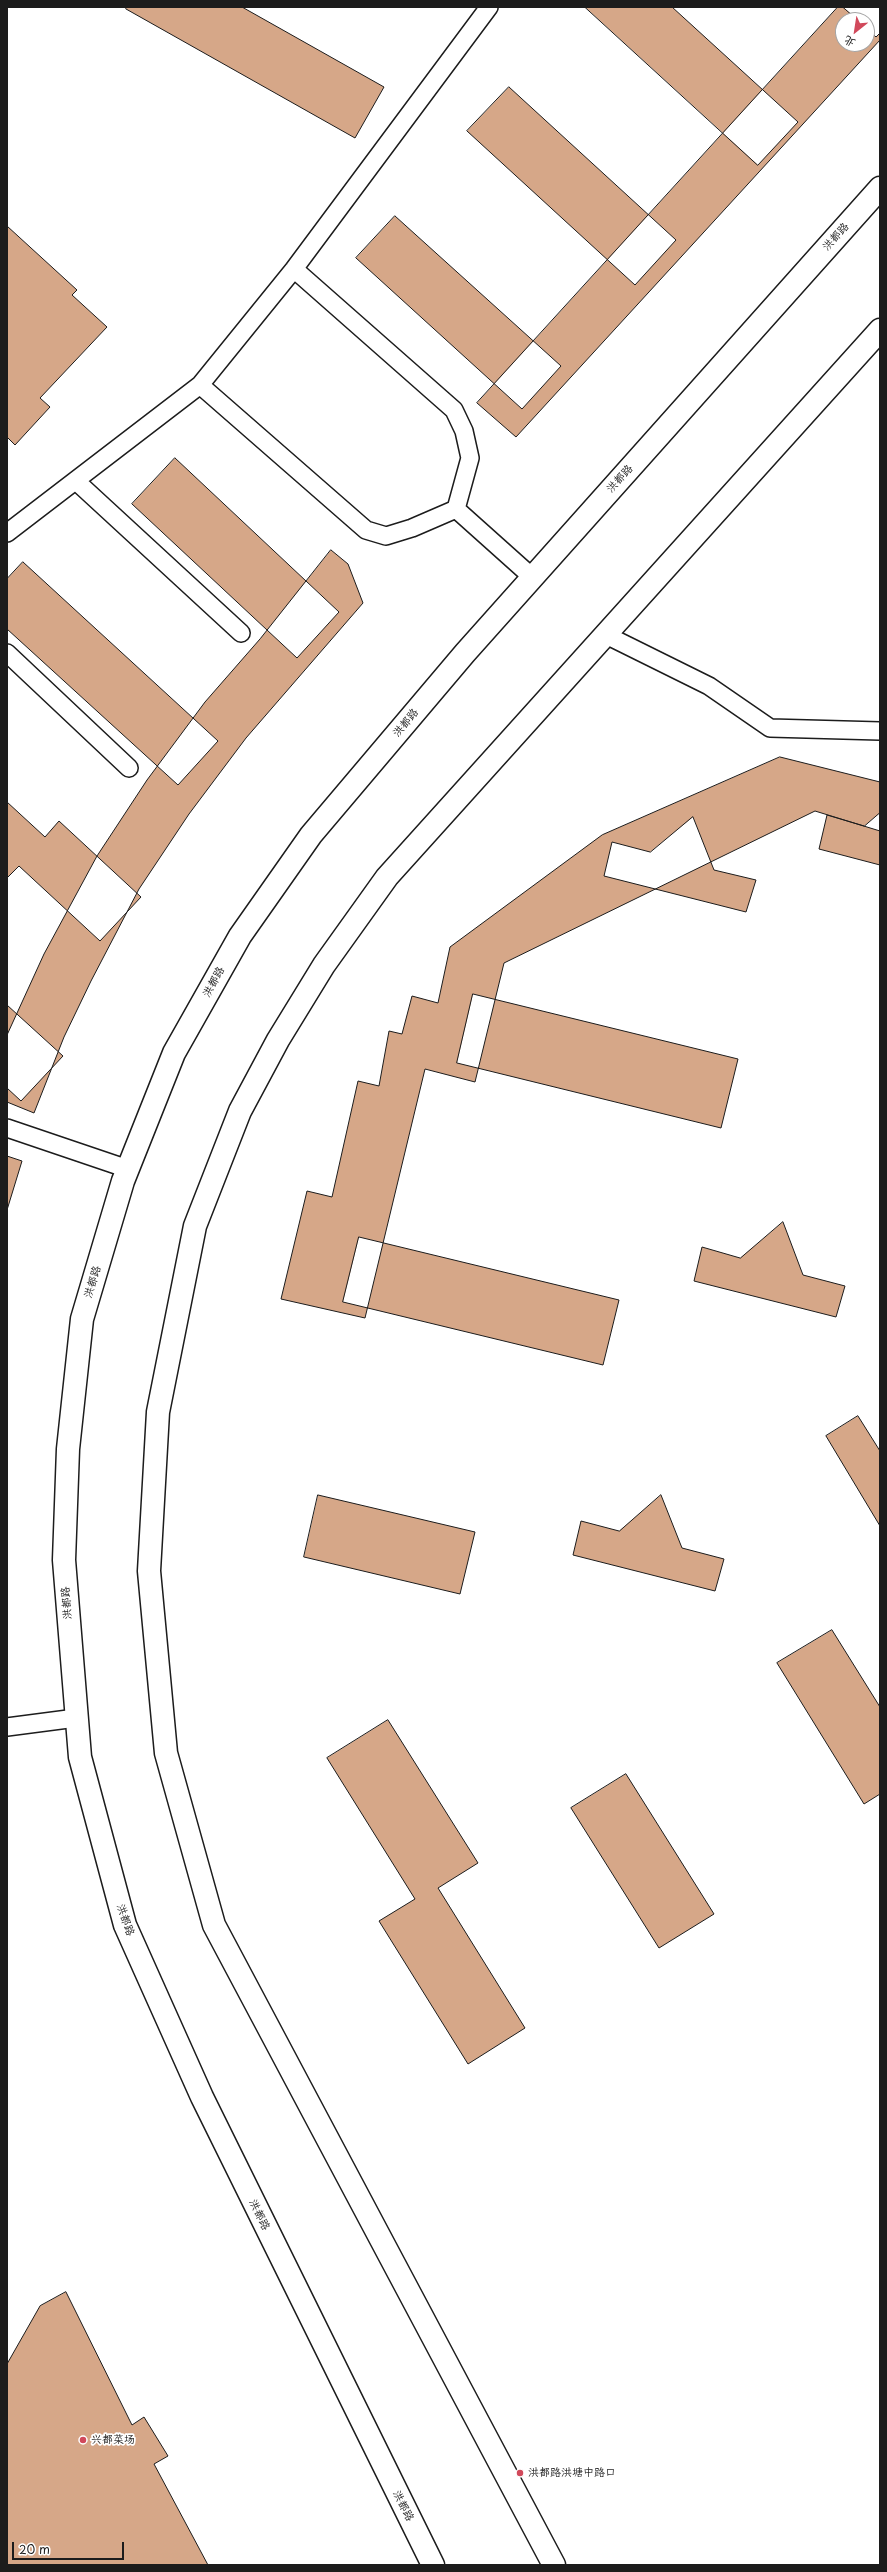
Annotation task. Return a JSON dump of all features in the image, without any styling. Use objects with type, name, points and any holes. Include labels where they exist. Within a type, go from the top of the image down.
[{"type":"main road","name":"洪都路","points":[[433,2565],[202,2097],[125,1925],[80,1757],[64,1560],[68,1450],[82,1319],[128,1169],[174,1053],[240,936],[311,835],[465,653],[880,188]]},
{"type":"main road","points":[[554,2565],[214,1925],[166,1753],[149,1571],[158,1412],[194,1226],[240,1111],[278,1040],[324,965],[387,877],[604,634],[880,330]]},
{"type":"lane","points":[[7,533],[200,385],[294,269],[489,7]]},
{"type":"lane","points":[[294,269],[454,410],[464,431],[470,458],[456,509]]},
{"type":"lane","points":[[200,385],[366,530],[386,536],[412,528],[456,509]]},
{"type":"lane","points":[[76,481],[241,633]]},
{"type":"lane","points":[[456,509],[532,578]]},
{"type":"lane","points":[[604,634],[709,686],[770,728],[880,731]]},
{"type":"lane","points":[[7,653],[129,768]]},
{"type":"lane","points":[[7,1128],[128,1169]]},
{"type":"lane","points":[[7,1727],[76,1718]]},
{"type":"building","points":[[127,7],[242,7],[384,87],[355,138],[126,9]]},
{"type":"building","points":[[585,7],[672,7],[798,122],[758,165]]},
{"type":"building","points":[[838,7],[880,7],[880,40],[875,45],[875,12],[835,12],[835,52],[869,52],[516,437],[477,403]]},
{"type":"building","points":[[843,7],[880,7],[880,33],[876,37],[875,36],[875,12],[849,12]]},
{"type":"building","points":[[509,87],[676,240],[635,285],[467,131]]},
{"type":"building","points":[[395,216],[561,366],[522,409],[356,258]]},
{"type":"building","points":[[7,226],[77,290],[72,295],[107,327],[40,398],[50,407],[15,445],[7,437]]},
{"type":"building","points":[[175,458],[339,612],[297,658],[132,504]]},
{"type":"building","points":[[331,550],[348,564],[363,603],[246,738],[189,814],[139,889],[91,981],[64,1037],[34,1113],[7,1102],[7,1035],[44,954],[97,856],[147,780],[205,702],[260,639]]},
{"type":"building","points":[[23,562],[218,741],[178,785],[7,629],[7,579]]},
{"type":"building","points":[[780,757],[880,782],[880,831],[815,811],[504,963],[475,1082],[425,1069],[365,1318],[281,1299],[307,1191],[332,1197],[358,1081],[379,1086],[389,1031],[402,1034],[412,996],[438,1003],[450,947],[602,835]]},
{"type":"building","points":[[7,802],[45,837],[59,821],[141,897],[100,941],[19,866],[7,878]]},
{"type":"building","points":[[880,813],[880,865],[819,849],[827,815],[864,826]]},
{"type":"building","points":[[693,817],[714,870],[756,880],[746,912],[604,876],[612,842],[650,852]]},
{"type":"building","points":[[473,994],[738,1059],[721,1128],[457,1063]]},
{"type":"building","points":[[7,1005],[63,1056],[21,1101],[7,1088]]},
{"type":"building","points":[[7,1156],[22,1161],[7,1210]]},
{"type":"building","points":[[783,1222],[803,1275],[845,1286],[836,1317],[694,1281],[702,1247],[740,1258]]},
{"type":"building","points":[[359,1237],[619,1300],[603,1365],[343,1302]]},
{"type":"building","points":[[858,1416],[880,1451],[880,1526],[826,1436]]},
{"type":"building","points":[[318,1495],[475,1532],[460,1594],[304,1557]]},
{"type":"building","points":[[661,1495],[682,1548],[724,1559],[715,1591],[573,1555],[581,1521],[619,1531]]},
{"type":"building","points":[[832,1630],[880,1707],[880,1794],[864,1804],[777,1663]]},
{"type":"building","points":[[388,1720],[478,1863],[438,1888],[525,2028],[468,2064],[379,1921],[415,1899],[327,1758]]},
{"type":"building","points":[[626,1774],[714,1914],[659,1948],[571,1808]]},
{"type":"building","name":"兴都菜场","points":[[66,2292],[132,2425],[144,2417],[168,2456],[154,2464],[208,2565],[7,2565],[7,2364],[40,2306]]},
{"type":"place","name":"兴都菜场","points":[[83,2440]]},
{"type":"place","name":"洪都路洪塘中路口","points":[[520,2473]]}]
